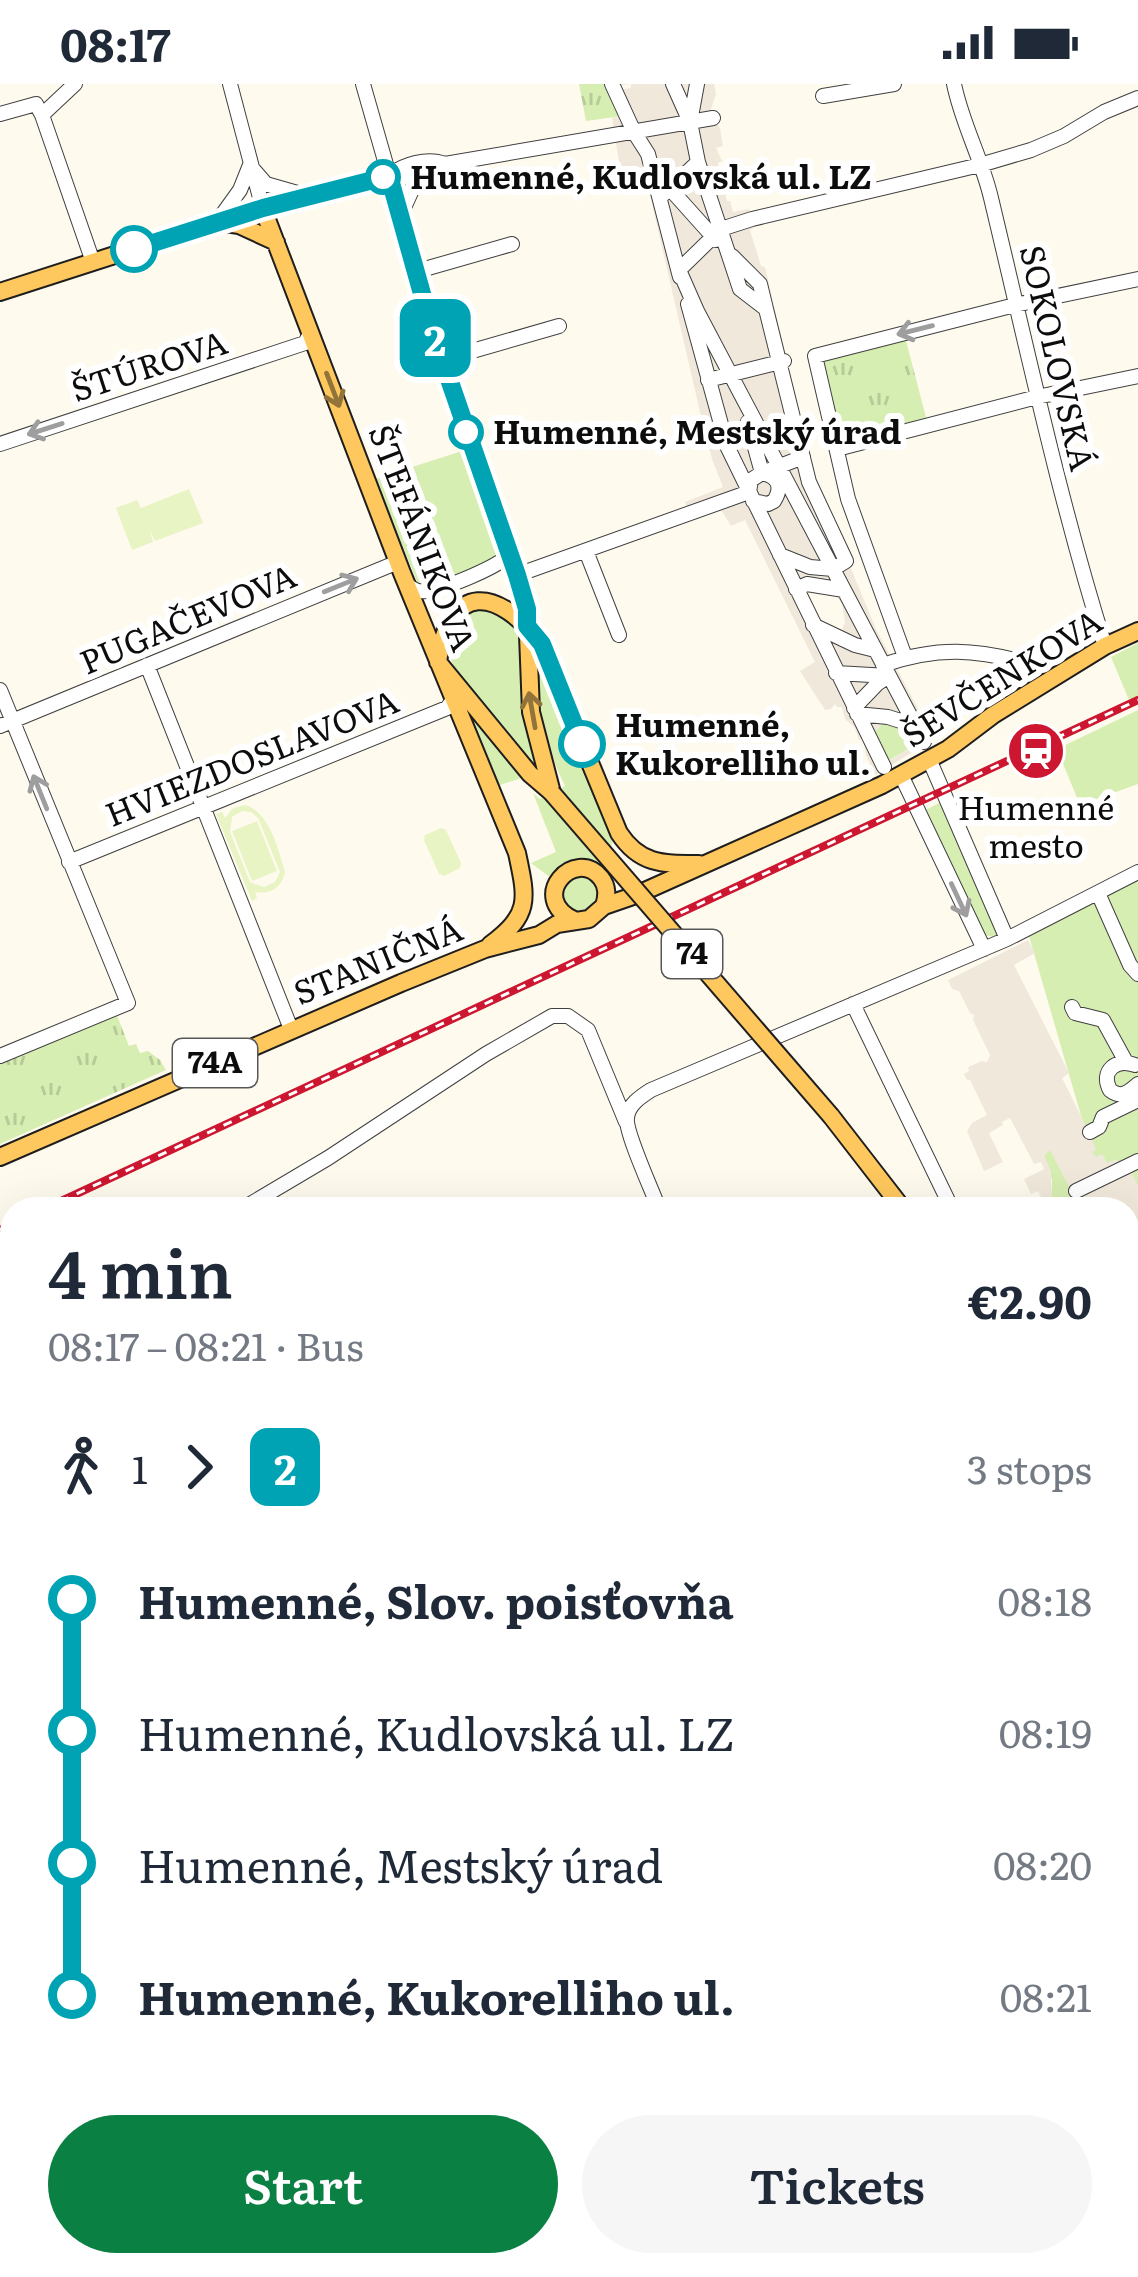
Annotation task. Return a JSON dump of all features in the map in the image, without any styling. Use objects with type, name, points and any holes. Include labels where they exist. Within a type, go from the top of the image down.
[{"type":"main road","points":[[0,292],[263,208],[389,176]]},
{"type":"main road","name":"74","points":[[389,176],[441,359],[527,609],[531,712],[552,793]]},
{"type":"main road","name":"74","points":[[263,208],[276,242]]},
{"type":"main road","points":[[217,222],[239,225],[276,242]]},
{"type":"main road","name":"ŠTEFÁNIKOVA","points":[[276,242],[407,585],[517,853]]},
{"type":"main road","points":[[438,662],[450,617],[466,605],[486,603],[509,609],[542,644],[629,848],[662,864],[704,864]]},
{"type":"main road","name":"ŠEVČENKOVA","points":[[604,906],[845,802],[1105,646],[1138,631]]},
{"type":"main road","name":"74","points":[[438,662],[530,774],[552,793],[831,1116],[894,1197]]},
{"type":"main road","points":[[604,906],[607,896],[602,880],[619,833]]},
{"type":"main road","name":"74A","points":[[517,853],[556,897],[564,915],[574,920]]},
{"type":"main road","name":"74A","points":[[484,949],[509,931],[524,909],[517,853]]},
{"type":"main road","name":"74A","points":[[518,941],[539,925],[563,874],[586,869],[602,880]]},
{"type":"main road","points":[[602,880],[614,891],[636,896]]},
{"type":"main road","name":"74A","points":[[518,941],[557,924],[590,920],[604,906]]},
{"type":"main road","name":"STANIČNÁ","points":[[0,1157],[291,1029],[484,949],[518,941]]},
{"type":"street","points":[[0,114],[39,109],[74,84]]},
{"type":"street","points":[[230,84],[263,208]]},
{"type":"street","points":[[363,84],[389,176]]},
{"type":"street","points":[[612,84],[637,148],[652,168],[678,180],[728,252],[740,289],[766,309],[783,362],[809,482],[846,561],[802,587]]},
{"type":"street","points":[[673,84],[690,122]]},
{"type":"street","points":[[697,84],[678,180],[679,270],[727,446],[779,555],[802,587],[813,625],[868,736],[893,771],[984,949]]},
{"type":"street","points":[[823,96],[894,84]]},
{"type":"street","name":"SOKOLOVSKÁ","points":[[954,84],[989,190],[1037,397],[1105,646]]},
{"type":"street","points":[[679,270],[717,233],[752,219],[1031,150],[1138,98]]},
{"type":"street","points":[[39,109],[93,262]]},
{"type":"street","points":[[389,176],[401,166],[435,160],[446,164],[712,118]]},
{"type":"street","points":[[389,176],[404,179],[439,172],[446,164]]},
{"type":"street","points":[[250,165],[266,184],[308,196]]},
{"type":"street","points":[[217,222],[240,190],[250,165]]},
{"type":"street","points":[[401,214],[426,174]]},
{"type":"street","points":[[678,180],[717,233]]},
{"type":"street","points":[[415,272],[512,244]]},
{"type":"street","points":[[679,270],[828,569],[844,590],[916,726],[1007,939]]},
{"type":"street","points":[[905,657],[848,500],[815,356],[1138,279]]},
{"type":"street","points":[[441,359],[559,326]]},
{"type":"street","name":"ŠTÚROVA","points":[[0,444],[305,343],[310,334]]},
{"type":"street","points":[[708,380],[783,362]]},
{"type":"street","points":[[837,449],[1138,376]]},
{"type":"street","points":[[746,403],[763,473],[777,480],[774,501]]},
{"type":"street","points":[[793,492],[759,504],[751,496],[751,481],[802,457]]},
{"type":"street","points":[[517,575],[751,496]]},
{"type":"street","points":[[586,551],[619,635]]},
{"type":"street","points":[[407,585],[430,591],[498,566],[510,554]]},
{"type":"street","points":[[779,555],[828,569]]},
{"type":"street","name":"PUGAČEVOVA","points":[[6,724],[398,562]]},
{"type":"street","points":[[802,587],[844,590]]},
{"type":"street","points":[[813,625],[875,650]]},
{"type":"street","name":"ŠEVČENKOVA","points":[[886,670],[905,657],[945,650],[1031,664]]},
{"type":"street","points":[[147,665],[291,1029]]},
{"type":"street","points":[[836,673],[886,670]]},
{"type":"street","points":[[856,711],[886,670]]},
{"type":"street","points":[[0,690],[6,724],[128,1003],[0,1056]]},
{"type":"street","points":[[868,736],[888,717],[898,692]]},
{"type":"street","name":"HVIEZDOSLAVOVA","points":[[69,862],[447,708],[453,700]]},
{"type":"street","points":[[856,711],[916,726]]},
{"type":"street","points":[[626,1123],[631,1107],[644,1094],[1007,939],[1138,872]]},
{"type":"street","points":[[1098,893],[1127,960],[1138,974]]},
{"type":"street","points":[[853,1004],[946,1197]]},
{"type":"street","points":[[1072,1007],[1075,1013],[1103,1021],[1133,1063],[1138,1083],[1126,1094],[1110,1090],[1106,1073],[1112,1065],[1133,1063]]},
{"type":"street","points":[[262,1197],[552,1016],[568,1016],[588,1030],[654,1197]]},
{"type":"street","points":[[610,1083],[623,1091],[644,1094]]},
{"type":"street","points":[[1090,1132],[1100,1127],[1103,1117],[1138,1100]]},
{"type":"street","points":[[1076,1191],[1138,1161]]},
{"type":"green space","points":[[579,84],[608,84],[622,116],[586,121]]},
{"type":"green space","points":[[904,333],[928,425],[837,449],[815,356]]},
{"type":"green space","points":[[465,450],[499,554],[497,559],[418,584],[375,479]]},
{"type":"green space","points":[[189,489],[203,523],[155,541],[150,530],[153,542],[132,550],[116,508],[137,500],[141,508]]},
{"type":"green space","points":[[477,609],[495,610],[519,631],[544,779],[489,717],[453,665],[452,632],[461,615]]},
{"type":"green space","points":[[1138,643],[1138,696],[1129,700],[1111,657]]},
{"type":"green space","points":[[535,650],[614,835],[597,869],[555,881],[531,863],[556,852],[533,793],[540,799],[565,786],[542,720]]},
{"type":"green space","points":[[464,707],[522,778],[497,786]]},
{"type":"green space","points":[[1138,710],[1138,784],[1080,805],[1057,749]]},
{"type":"green space","points":[[885,721],[912,726],[920,742],[886,762],[872,735]]},
{"type":"green space","points":[[941,802],[999,930],[995,937],[983,935],[925,810]]},
{"type":"green space","points":[[245,805],[261,815],[285,872],[278,886],[255,892],[257,898],[252,901],[216,814],[222,812],[225,818],[233,808]],"holes":[[[251,812],[258,818],[280,872],[275,882],[264,887],[250,882],[230,832],[232,817]]]},
{"type":"green space","points":[[257,821],[277,871],[252,881],[232,831]]},
{"type":"green space","points":[[441,828],[461,863],[444,876],[424,840]]},
{"type":"green space","points":[[581,876],[594,882],[600,895],[594,908],[581,914],[568,908],[562,895],[568,882]]},
{"type":"green space","points":[[1138,880],[1138,1197],[1105,1197],[1029,936]]},
{"type":"green space","points":[[116,1013],[129,1046],[136,1044],[140,1053],[148,1051],[166,1070],[0,1144],[0,1062]]},
{"type":"green space","points":[[1051,1149],[1075,1197],[1051,1197],[1052,1180],[1044,1155]]},
{"type":"shaded area","points":[[608,84],[630,84],[618,86],[619,90],[631,84],[714,84],[711,109],[720,128],[723,146],[716,148],[727,201],[733,212],[749,209],[754,228],[750,230],[765,267],[815,481],[876,629],[934,739],[875,775],[863,739],[859,740],[845,719],[842,707],[835,704],[825,710],[800,671],[815,662],[745,520],[731,526],[718,505],[687,507],[685,502],[723,487],[700,412],[646,178],[622,181],[612,118],[621,116]],"holes":[[[811,589],[836,596],[842,604],[845,622],[841,633],[826,627],[810,606],[806,597]],[[885,721],[911,726],[920,742],[887,762],[872,735]]]},
{"type":"shaded area","points":[[1028,940],[1035,953],[1014,965],[1069,1073],[1062,1078],[1090,1134],[1096,1150],[1092,1152],[1096,1157],[1102,1154],[1107,1163],[1116,1159],[1120,1166],[1129,1166],[1138,1197],[1074,1197],[1050,1150],[1044,1155],[1051,1172],[1051,1197],[1041,1197],[1038,1191],[1031,1194],[1024,1179],[1044,1169],[1041,1162],[1034,1164],[1010,1118],[989,1133],[1003,1162],[984,1171],[967,1131],[987,1115],[964,1074],[968,1067],[987,1062],[990,1055],[974,1015],[948,980]]},
{"type":"railway","points":[[70,1197],[1138,700]]},
{"type":"bus line","name":"2","points":[[134,249],[263,208],[389,176],[433,333],[517,575],[527,626],[542,644],[582,744]]},
{"type":"place","name":"Humenné, Kudlovská ul. LZ","points":[[383,177]]},
{"type":"place","name":"Humenné, Mestský úrad","points":[[466,432]]},
{"type":"place","name":"Humenné, Kukorelliho ul.","points":[[582,744]]},
{"type":"place","name":"Humenné mesto","points":[[1036,751]]}]
